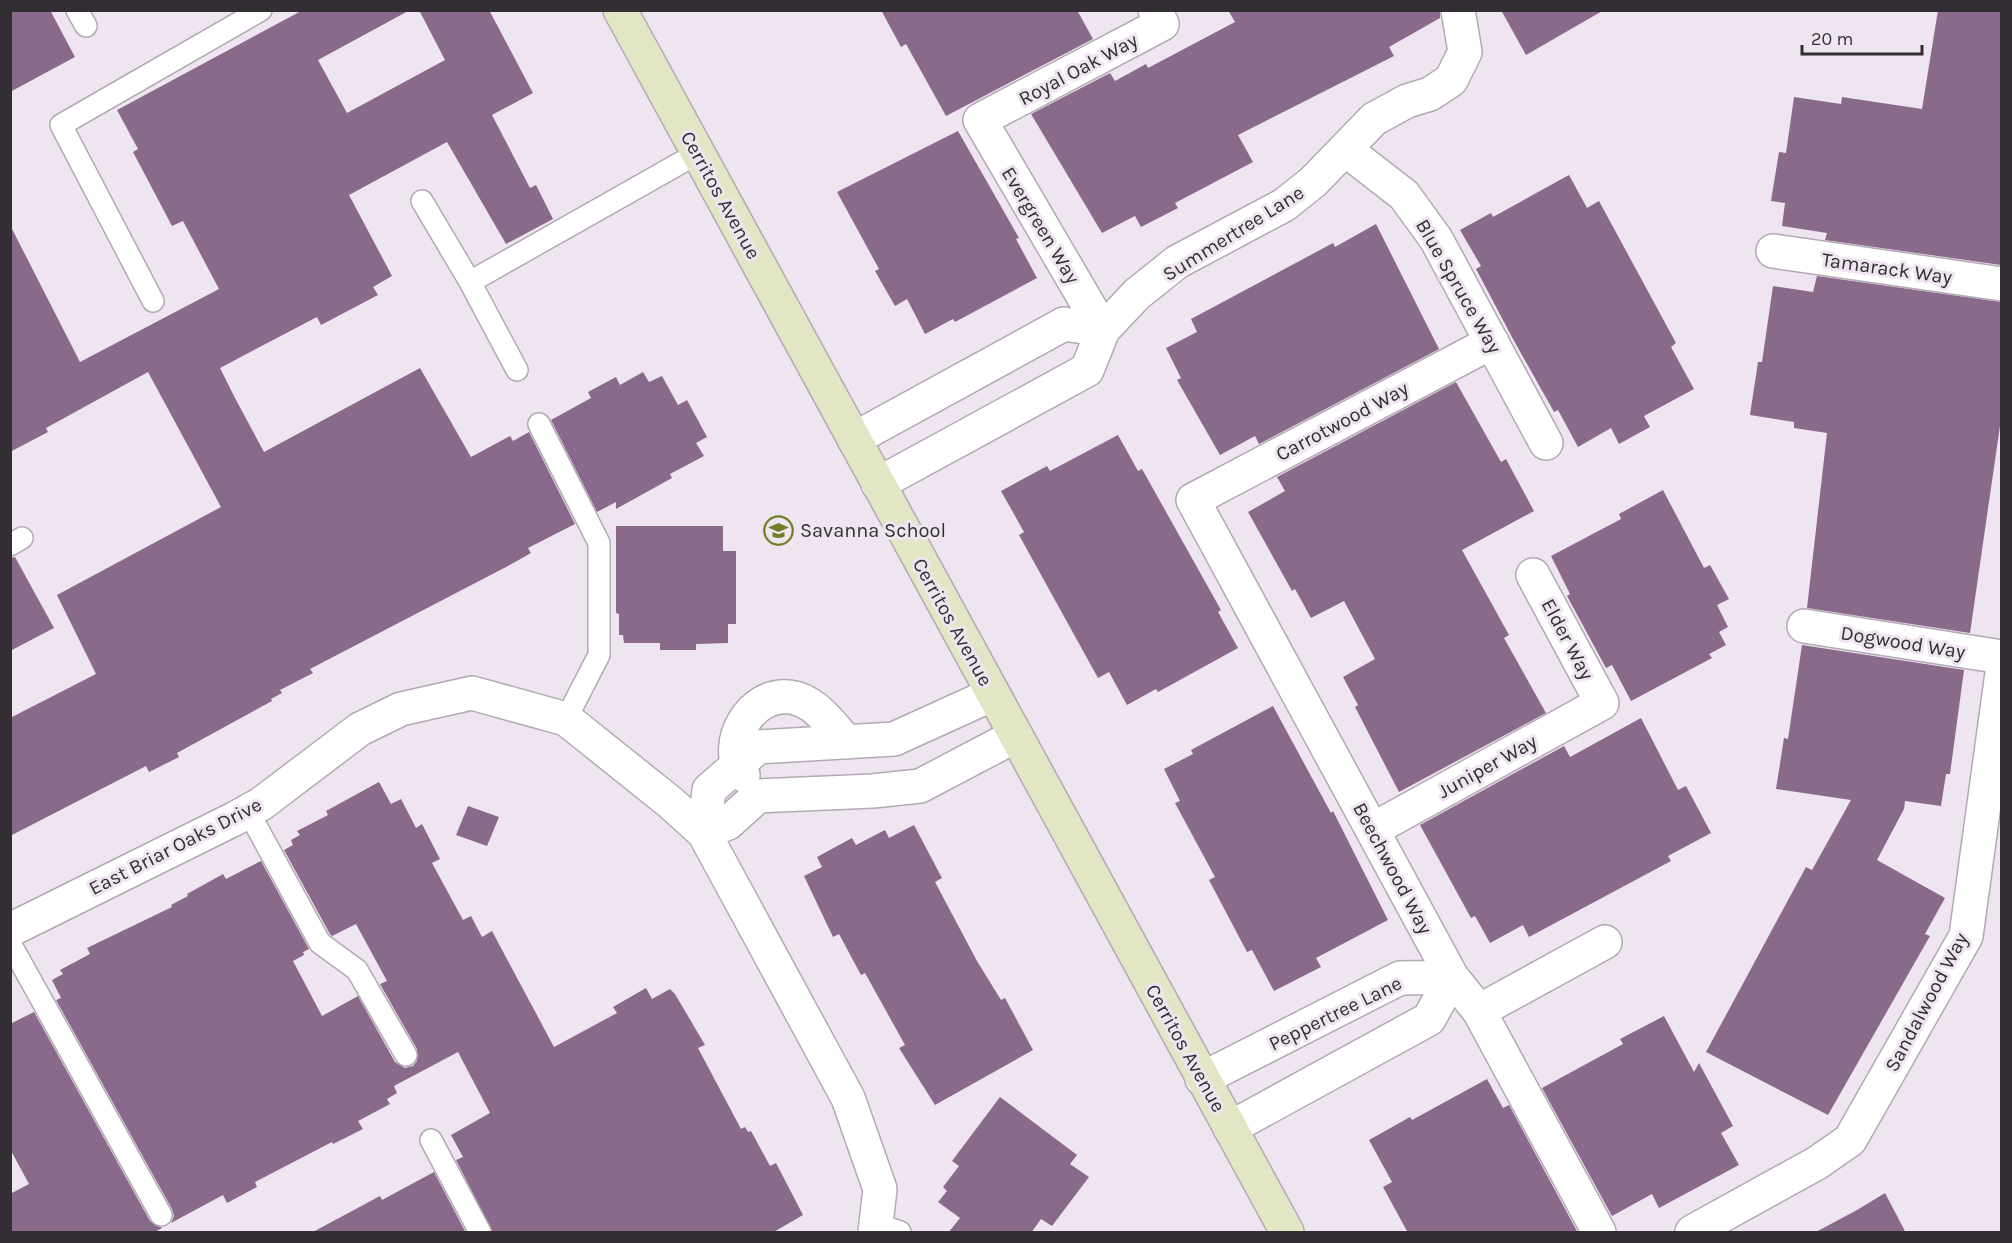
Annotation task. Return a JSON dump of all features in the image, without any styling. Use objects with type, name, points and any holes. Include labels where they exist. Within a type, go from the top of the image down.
[{"type":"main road","name":"Cerritos Avenue","points":[[620,10],[1287,1233]]},
{"type":"street","name":"Royal Oak Way","points":[[980,120],[1162,24],[1155,10]]},
{"type":"street","name":"Summertree Lane","points":[[879,484],[1087,370],[1103,330],[1137,294],[1177,262],[1284,205],[1313,183],[1346,150],[1362,128],[1374,119],[1407,101],[1430,94],[1451,80],[1465,52],[1458,10]]},
{"type":"street","name":"Evergreen Way","points":[[980,120],[1103,330]]},
{"type":"street","name":"Blue Spruce Way","points":[[1346,150],[1404,195],[1436,239],[1546,443]]},
{"type":"street","name":"Tamarack Way","points":[[1773,251],[2001,284]]},
{"type":"street","points":[[854,439],[1064,324],[1103,330]]},
{"type":"street","name":"Carrotwood Way","points":[[1193,500],[1492,342]]},
{"type":"street","name":"Beechwood Way","points":[[1193,500],[1452,977],[1479,1011],[1599,1233]]},
{"type":"street","name":"Elder Way","points":[[1533,575],[1602,703]]},
{"type":"street","name":"Dogwood Way","points":[[1804,626],[2001,657]]},
{"type":"street","name":"Sandalwood Way","points":[[1692,1233],[1818,1163],[1850,1140],[1966,936],[2001,673]]},
{"type":"street","name":"East Briar Oaks Drive","points":[[10,930],[248,812],[360,729],[401,709],[472,693],[566,719],[671,803],[704,833],[848,1098],[880,1189],[884,1230]]},
{"type":"street","points":[[993,694],[894,739],[758,747],[709,790],[704,833],[728,823],[758,796],[873,791],[920,786],[1015,736]]},
{"type":"street","points":[[758,796],[736,765],[736,749],[740,726],[749,712],[770,698],[790,697],[815,707],[847,742]]},
{"type":"street","name":"Juniper Way","points":[[1372,830],[1602,703]]},
{"type":"street","points":[[1479,1011],[1605,942]]},
{"type":"street","points":[[1230,1128],[1429,1019],[1452,977]]},
{"type":"street","name":"Peppertree Lane","points":[[1202,1079],[1400,978],[1452,977]]},
{"type":"lane","points":[[153,301],[61,125],[261,10]]},
{"type":"lane","points":[[470,282],[698,153]]},
{"type":"lane","points":[[422,201],[470,282],[517,369]]},
{"type":"lane","points":[[539,424],[599,543],[598,655],[566,719]]},
{"type":"lane","points":[[248,812],[320,943],[357,970],[406,1055]]},
{"type":"lane","points":[[10,943],[161,1215]]},
{"type":"lane","points":[[431,1140],[480,1233]]},
{"type":"building","points":[[10,10],[50,10],[75,57],[10,92]]},
{"type":"building","points":[[303,10],[410,10],[318,60],[347,113],[445,60],[419,10],[489,10],[533,93],[492,115],[530,188],[536,185],[553,219],[506,244],[447,142],[349,195],[392,276],[373,287],[378,295],[321,325],[317,317],[220,368],[235,398],[264,452],[420,368],[471,457],[510,436],[513,441],[529,432],[575,524],[528,548],[531,553],[506,567],[310,669],[313,673],[280,690],[282,693],[271,699],[272,701],[177,753],[179,757],[149,772],[146,766],[10,836],[10,718],[96,674],[57,595],[221,507],[148,372],[46,428],[48,432],[10,452],[10,225],[80,362],[219,289],[183,221],[172,226],[133,152],[138,149],[117,110]]},
{"type":"building","points":[[881,10],[1077,10],[1093,39],[946,116],[906,44],[901,47]]},
{"type":"building","points":[[1228,10],[1440,10],[1440,18],[1389,47],[1394,56],[1238,135],[1253,162],[1175,203],[1178,208],[1141,227],[1135,216],[1102,233],[1031,114],[1110,73],[1115,81],[1146,64],[1148,68],[1235,22]]},
{"type":"building","points":[[1501,10],[1604,10],[1526,55]]},
{"type":"building","points":[[1938,10],[2001,10],[2001,265],[1825,240],[1827,233],[1782,226],[1785,203],[1771,201],[1779,152],[1786,153],[1794,97],[1841,104],[1842,97],[1922,109]]},
{"type":"building","points":[[958,131],[1019,238],[1016,239],[1037,278],[955,322],[953,319],[925,334],[907,299],[895,306],[875,271],[879,269],[837,192]]},
{"type":"building","points":[[1569,175],[1587,208],[1599,201],[1676,343],[1671,347],[1694,389],[1644,416],[1650,427],[1619,444],[1611,428],[1578,447],[1558,410],[1554,412],[1513,339],[1476,269],[1481,266],[1460,230],[1491,213],[1493,217]]},
{"type":"building","points":[[1376,224],[1439,349],[1259,444],[1255,436],[1220,455],[1177,380],[1181,378],[1166,348],[1197,332],[1191,319],[1333,243],[1335,247]]},
{"type":"building","points":[[1817,276],[2001,302],[2001,419],[1970,633],[1807,608],[1827,433],[1794,428],[1794,422],[1750,415],[1758,362],[1762,362],[1773,286],[1813,292]]},
{"type":"building","points":[[643,372],[649,382],[662,376],[678,405],[687,400],[707,437],[696,443],[704,456],[670,474],[672,478],[616,509],[616,502],[597,512],[551,420],[591,398],[588,392],[616,377],[620,385]]},
{"type":"building","points":[[1456,382],[1501,462],[1506,459],[1534,511],[1462,550],[1509,635],[1504,638],[1546,713],[1399,792],[1355,707],[1358,705],[1343,677],[1375,659],[1344,601],[1311,618],[1295,589],[1292,591],[1248,512],[1285,491],[1277,477]]},
{"type":"building","points":[[1118,435],[1138,471],[1142,469],[1221,610],[1218,612],[1238,648],[1158,692],[1156,689],[1127,705],[1109,672],[1098,678],[1019,535],[1024,532],[1001,491],[1047,466],[1050,471]]},
{"type":"building","points":[[1663,490],[1704,568],[1710,565],[1729,599],[1717,605],[1728,627],[1719,632],[1726,645],[1709,654],[1712,658],[1631,701],[1612,665],[1606,668],[1567,596],[1570,594],[1551,556],[1621,519],[1619,514]]},
{"type":"building","points":[[616,526],[723,526],[723,551],[736,551],[736,624],[728,624],[728,643],[696,644],[696,650],[660,650],[660,643],[624,643],[623,635],[619,635],[619,614],[616,613]]},
{"type":"building","points":[[15,557],[54,628],[10,651],[10,558]]},
{"type":"building","points":[[1802,645],[1964,670],[1950,774],[1946,774],[1941,806],[1905,801],[1904,809],[1877,860],[1945,898],[1925,934],[1930,936],[1828,1115],[1706,1052],[1806,867],[1812,870],[1851,800],[1776,789],[1784,738],[1788,739]]},
{"type":"building","points":[[1273,706],[1331,813],[1333,811],[1388,920],[1316,958],[1321,967],[1274,991],[1252,950],[1247,952],[1209,880],[1215,877],[1175,803],[1180,801],[1164,769],[1193,754],[1191,750]]},
{"type":"building","points":[[1641,718],[1678,790],[1686,786],[1711,833],[1668,856],[1671,861],[1529,937],[1523,925],[1490,943],[1475,916],[1471,918],[1420,825],[1564,746],[1570,757]]},
{"type":"building","points":[[379,782],[391,804],[401,799],[416,828],[422,824],[440,859],[432,863],[463,920],[471,916],[482,937],[492,931],[554,1047],[617,1013],[613,1007],[646,988],[652,999],[670,989],[675,994],[705,1045],[698,1048],[741,1129],[745,1127],[748,1132],[751,1131],[770,1166],[776,1163],[803,1215],[772,1233],[493,1233],[456,1160],[463,1157],[451,1135],[490,1113],[458,1052],[394,1086],[397,1093],[387,1099],[390,1104],[358,1121],[363,1129],[333,1144],[332,1142],[255,1182],[257,1187],[227,1203],[223,1195],[171,1223],[174,1216],[172,1209],[56,1000],[61,998],[52,980],[63,974],[60,970],[90,954],[87,948],[172,907],[171,905],[188,896],[187,894],[223,874],[226,879],[261,861],[309,949],[293,961],[322,1016],[358,996],[395,1062],[405,1068],[413,1066],[417,1061],[417,1049],[380,984],[387,981],[356,924],[332,936],[330,934],[284,850],[293,845],[291,840],[300,835],[297,831],[328,815],[326,811]]},
{"type":"building","points":[[468,806],[499,817],[487,846],[456,835]]},
{"type":"building","points":[[914,825],[942,878],[935,882],[977,961],[1001,1000],[1005,998],[1033,1050],[935,1105],[899,1048],[905,1045],[865,973],[861,975],[839,934],[833,937],[804,876],[822,867],[817,857],[852,838],[856,845],[885,830],[889,838]]},
{"type":"building","points":[[34,1012],[150,1221],[162,1228],[153,1233],[10,1233],[10,1194],[29,1184],[10,1149],[10,1024]]},
{"type":"building","points":[[1664,1016],[1694,1072],[1699,1063],[1733,1126],[1721,1133],[1739,1165],[1659,1208],[1652,1194],[1612,1216],[1542,1088],[1623,1044],[1620,1039]]},
{"type":"building","points":[[1487,1079],[1503,1108],[1509,1105],[1578,1233],[1408,1233],[1383,1187],[1392,1182],[1369,1140],[1410,1117],[1412,1120]]},
{"type":"building","points":[[1000,1097],[1077,1155],[1070,1164],[1089,1177],[1052,1226],[1041,1219],[1031,1233],[948,1233],[960,1218],[938,1202],[947,1191],[943,1187],[959,1166],[952,1161]]},
{"type":"building","points":[[434,1172],[466,1233],[311,1233],[380,1196],[382,1200]]},
{"type":"building","points":[[1885,1193],[1906,1233],[1814,1233],[1857,1210]]},
{"type":"place","name":"Savanna School","points":[[779,530]]}]
